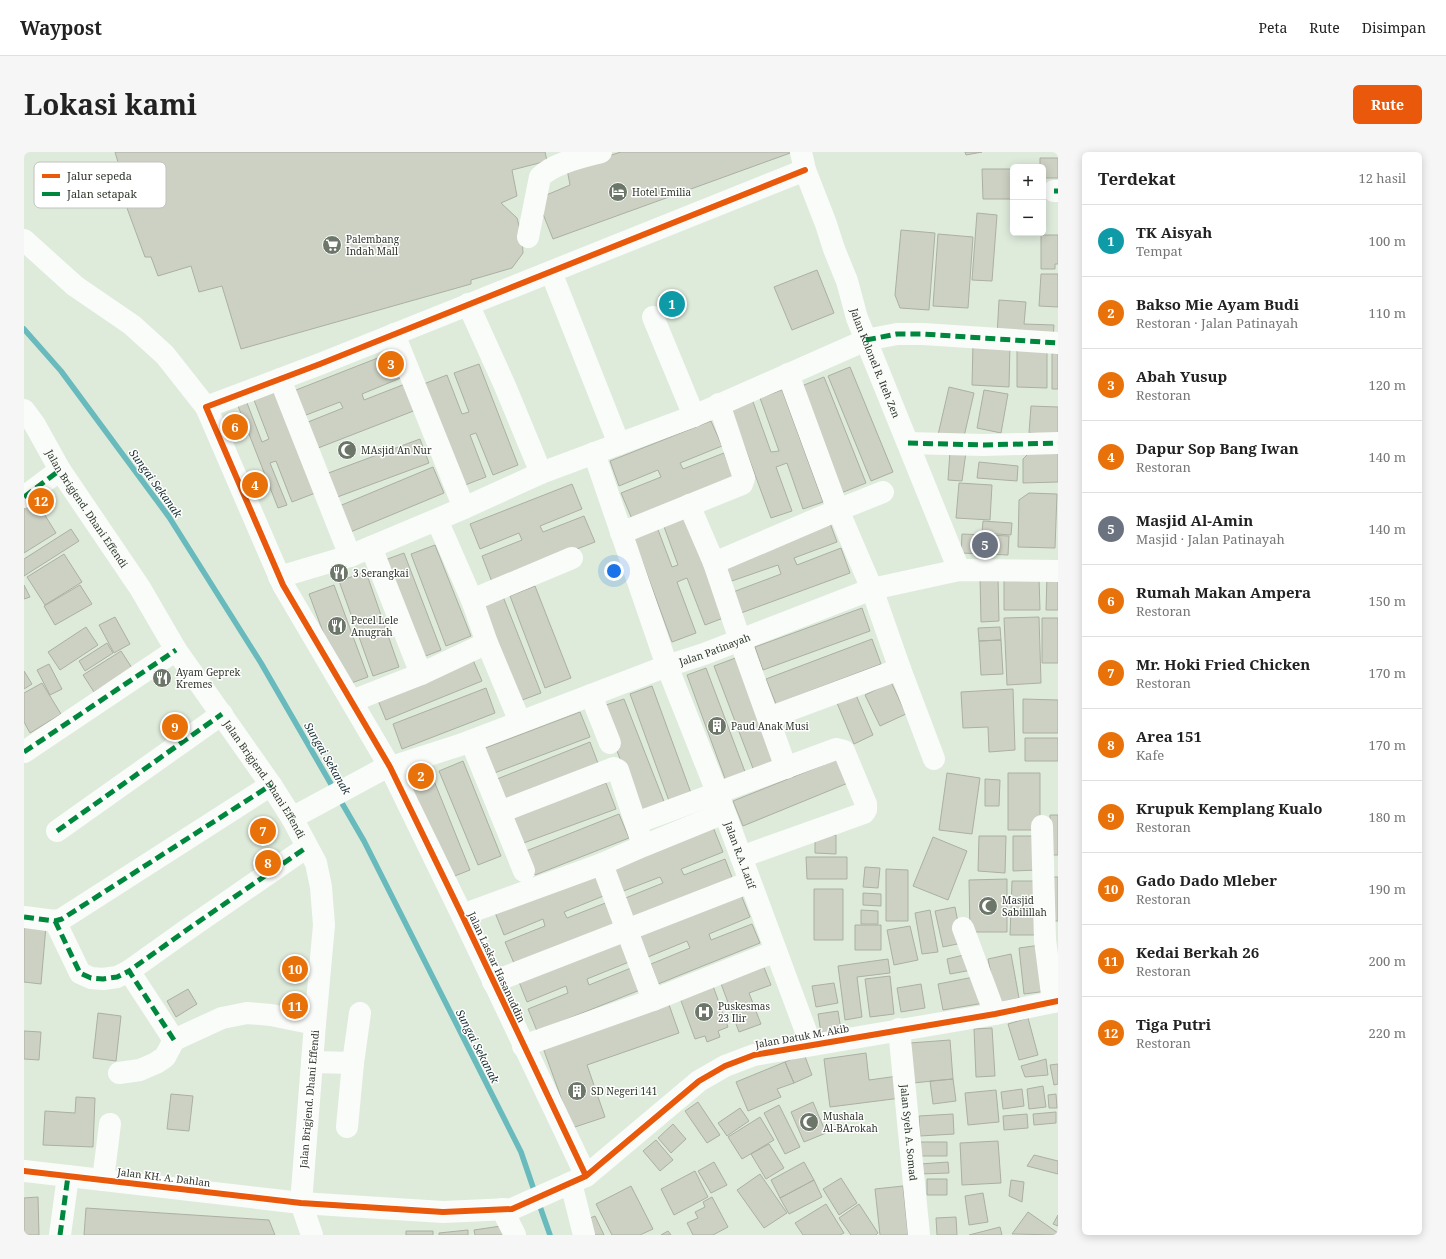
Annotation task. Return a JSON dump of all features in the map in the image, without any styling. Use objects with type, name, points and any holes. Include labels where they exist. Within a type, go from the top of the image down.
[{"type":"street","points":[[528,237],[540,177],[545,172],[568,162],[601,152]]},
{"type":"street","points":[[206,407],[551,272],[803,161]]},
{"type":"street","name":"Jalan Kolonel R. Iteh Zen","points":[[803,161],[847,281],[853,307],[959,570]]},
{"type":"street","name":"Jalan Laskar Hasanuddin","points":[[24,240],[75,286],[132,325],[165,355],[206,407],[279,577],[352,701],[385,769],[462,915],[523,1046],[574,1182],[584,1235]]},
{"type":"street","points":[[551,272],[618,444]]},
{"type":"street","points":[[468,304],[505,386],[541,473]]},
{"type":"street","points":[[654,317],[694,416]]},
{"type":"street","points":[[394,334],[464,508]]},
{"type":"street","points":[[279,577],[350,556],[437,520],[541,473],[694,416],[866,340],[897,334],[922,334],[1058,343]]},
{"type":"street","points":[[788,374],[838,510],[872,589],[934,759]]},
{"type":"street","points":[[280,379],[350,556]]},
{"type":"street","points":[[622,533],[742,484],[744,478],[719,404]]},
{"type":"street","name":"Jalan Brigjend. Dhani Effendi","points":[[24,410],[35,426],[60,470],[140,588],[176,650],[271,785],[301,814],[307,847],[316,863],[321,887],[324,925],[301,1203]]},
{"type":"street","points":[[908,443],[984,445],[1058,443]]},
{"type":"street","name":"Jalan R.A. Latif","points":[[594,453],[667,666],[717,792],[811,1045]]},
{"type":"street","points":[[24,497],[60,470]]},
{"type":"street","points":[[714,562],[884,492]]},
{"type":"street","points":[[689,505],[714,562],[786,768]]},
{"type":"street","points":[[437,520],[472,600],[487,643],[520,722]]},
{"type":"street","points":[[371,547],[420,674]]},
{"type":"street","points":[[472,600],[572,558]]},
{"type":"street","name":"Jalan Patinayah","points":[[301,814],[385,769],[471,741],[667,666],[704,654],[872,589],[959,570],[1058,571]]},
{"type":"street","points":[[352,701],[420,674],[487,643]]},
{"type":"street","points":[[24,752],[176,650]]},
{"type":"street","points":[[768,718],[900,669]]},
{"type":"street","points":[[591,695],[610,743]]},
{"type":"street","points":[[57,831],[222,714]]},
{"type":"street","points":[[471,741],[524,871]]},
{"type":"street","points":[[636,822],[836,749],[844,751],[866,804],[866,810],[864,813],[741,857]]},
{"type":"street","points":[[500,812],[614,768],[618,770],[644,846]]},
{"type":"street","points":[[24,917],[55,921],[70,914],[271,785]]},
{"type":"street","points":[[462,915],[602,864],[724,814]]},
{"type":"street","points":[[1042,826],[1045,940],[1056,1002]]},
{"type":"street","points":[[55,921],[80,973],[91,978],[103,979],[117,977],[130,971],[307,847]]},
{"type":"street","points":[[602,864],[654,1000]]},
{"type":"street","points":[[493,982],[750,882]]},
{"type":"street","points":[[963,928],[994,1014]]},
{"type":"street","points":[[523,1046],[654,1000],[776,951]]},
{"type":"street","points":[[130,971],[174,1040]]},
{"type":"street","name":"Jalan Datuk M. Akib","points":[[507,1209],[574,1182],[699,1081],[725,1066],[754,1054],[994,1014],[1056,1002]]},
{"type":"street","points":[[119,1073],[140,1070],[156,1063],[165,1057],[174,1040],[222,1018],[247,1013],[271,1015],[315,1024]]},
{"type":"street","points":[[346,1127],[360,1013]]},
{"type":"street","name":"Jalan Syeh A. Somad","points":[[899,1029],[920,1235]]},
{"type":"street","points":[[312,1062],[353,1063]]},
{"type":"street","points":[[103,1180],[110,1124]]},
{"type":"street","name":"Jalan KH. A. Dahlan","points":[[24,1171],[301,1203],[443,1212],[507,1209]]},
{"type":"street","points":[[60,1235],[68,1176]]},
{"type":"street","points":[[301,1203],[312,1235]]},
{"type":"street","points":[[507,1209],[515,1235]]},
{"type":"building","name":"Palembang Indah Mall","points":[[115,152],[545,152],[547,161],[512,170],[517,196],[501,203],[517,218],[522,237],[523,253],[512,268],[471,280],[471,284],[241,349],[222,286],[199,292],[191,266],[158,276],[151,257],[145,257],[127,208],[166,208],[166,162],[118,162]]},
{"type":"building","name":"Hotel Emilia","points":[[621,152],[793,152],[553,239],[537,199],[570,185],[567,169]]},
{"type":"building","points":[[965,152],[982,152],[966,155]]},
{"type":"building","points":[[1040,158],[1058,158],[1058,178],[1046,178],[1046,164],[1040,164]]},
{"type":"building","points":[[982,169],[1010,169],[1010,199],[983,199]]},
{"type":"building","points":[[977,213],[997,215],[992,281],[972,280]]},
{"type":"building","points":[[901,230],[935,233],[929,310],[900,308],[895,295]]},
{"type":"building","points":[[938,234],[973,237],[968,308],[933,306]]},
{"type":"building","points":[[1058,235],[1058,264],[1055,264],[1055,269],[1041,269],[1041,236]]},
{"type":"building","points":[[817,270],[834,313],[792,330],[774,287]]},
{"type":"building","points":[[1041,274],[1058,274],[1058,307],[1039,306]]},
{"type":"building","points":[[676,290],[684,312],[668,318],[659,296]]},
{"type":"building","points":[[999,300],[1026,302],[1024,324],[1054,325],[1053,339],[997,336]]},
{"type":"building","points":[[973,343],[1010,344],[1009,387],[972,385]]},
{"type":"building","points":[[1017,345],[1047,345],[1047,388],[1017,387]]},
{"type":"building","points":[[393,352],[403,377],[362,394],[364,400],[405,384],[416,410],[313,450],[303,424],[343,408],[340,402],[301,417],[291,392]]},
{"type":"building","points":[[1052,353],[1058,353],[1058,389],[1052,389]]},
{"type":"building","points":[[479,364],[518,465],[493,475],[476,433],[470,435],[486,477],[460,487],[421,385],[447,375],[462,414],[469,412],[454,373]]},
{"type":"building","points":[[850,367],[893,472],[871,481],[828,376]]},
{"type":"building","points":[[824,377],[866,483],[841,493],[799,387]]},
{"type":"building","points":[[949,387],[974,393],[963,441],[938,435]]},
{"type":"building","points":[[782,390],[823,502],[803,509],[787,463],[776,467],[792,511],[771,518],[730,407],[752,399],[771,452],[779,451],[760,398]]},
{"type":"building","points":[[984,390],[1008,394],[1001,433],[977,428]]},
{"type":"building","points":[[279,391],[318,492],[292,502],[276,461],[270,463],[287,505],[278,508],[238,406],[247,403],[262,442],[269,439],[254,400]]},
{"type":"building","points":[[1031,406],[1058,407],[1058,435],[1029,433]]},
{"type":"building","points":[[711,421],[722,446],[680,463],[683,469],[724,453],[734,479],[632,519],[621,493],[661,477],[658,470],[619,486],[610,461]]},
{"type":"building","points":[[420,439],[429,463],[332,499],[323,475]]},
{"type":"building","points":[[1037,445],[1058,445],[1058,482],[1023,483],[1023,459]]},
{"type":"building","points":[[950,451],[966,452],[962,481],[948,480]]},
{"type":"building","points":[[979,462],[1018,466],[1017,481],[977,478]]},
{"type":"building","points":[[433,467],[444,493],[348,533],[337,507]]},
{"type":"building","points":[[959,483],[992,485],[990,520],[956,518]]},
{"type":"building","points":[[572,484],[582,509],[540,526],[543,532],[584,516],[595,542],[492,582],[482,556],[522,540],[519,533],[480,549],[470,524]]},
{"type":"building","points":[[50,487],[55,504],[45,507],[40,490]]},
{"type":"building","points":[[1029,493],[1057,494],[1055,548],[1018,547],[1019,500]]},
{"type":"building","points":[[35,499],[56,533],[24,553],[24,506]]},
{"type":"building","points":[[688,514],[726,617],[705,625],[687,578],[677,582],[696,633],[672,642],[633,536],[657,527],[672,567],[678,565],[663,524]]},
{"type":"building","points":[[983,521],[1012,523],[1011,535],[982,533]]},
{"type":"building","points":[[830,523],[837,542],[794,558],[797,565],[841,548],[850,573],[741,613],[733,592],[781,574],[778,565],[729,582],[722,562]]},
{"type":"building","points":[[71,529],[79,541],[24,576],[24,559]]},
{"type":"building","points":[[962,534],[1009,536],[1008,555],[961,553]]},
{"type":"building","points":[[435,545],[471,636],[446,646],[411,554]]},
{"type":"building","points":[[404,553],[441,650],[418,659],[382,561]]},
{"type":"building","points":[[64,554],[82,582],[45,605],[27,577]]},
{"type":"building","points":[[366,572],[399,667],[373,676],[339,581]]},
{"type":"building","points":[[1047,575],[1058,576],[1058,610],[1046,610]]},
{"type":"building","points":[[1004,577],[1039,578],[1040,610],[1004,610]]},
{"type":"building","points":[[980,578],[998,578],[999,621],[981,622]]},
{"type":"building","points":[[24,585],[30,597],[24,599]]},
{"type":"building","points":[[80,585],[92,604],[55,625],[44,606]]},
{"type":"building","points":[[334,585],[368,677],[343,686],[309,594]]},
{"type":"building","points":[[535,586],[571,678],[545,688],[510,596]]},
{"type":"building","points":[[502,594],[541,693],[517,702],[478,604]]},
{"type":"building","points":[[862,608],[870,631],[763,670],[755,647]]},
{"type":"building","points":[[115,617],[130,644],[114,653],[99,625]]},
{"type":"building","points":[[1039,617],[1041,683],[1007,685],[1004,618]]},
{"type":"building","points":[[1042,618],[1058,618],[1058,663],[1042,663]]},
{"type":"building","points":[[86,627],[98,645],[60,670],[48,652]]},
{"type":"building","points":[[1000,627],[1001,640],[979,641],[978,628]]},
{"type":"building","points":[[872,639],[881,664],[776,704],[766,679]]},
{"type":"building","points":[[1001,640],[1003,674],[981,675],[979,641]]},
{"type":"building","points":[[107,643],[113,653],[85,671],[79,661]]},
{"type":"building","points":[[121,651],[132,668],[94,692],[83,675]]},
{"type":"building","points":[[738,657],[777,762],[754,771],[714,666]]},
{"type":"building","points":[[473,660],[482,681],[386,720],[377,698]]},
{"type":"building","points":[[49,664],[62,689],[50,695],[37,670]]},
{"type":"building","name":"Paud Anak Musi","points":[[706,668],[747,777],[727,784],[687,675]]},
{"type":"building","points":[[24,671],[32,684],[24,689]]},
{"type":"building","points":[[891,682],[906,714],[880,726],[865,695]]},
{"type":"building","points":[[42,683],[61,714],[30,733],[24,722],[24,693]]},
{"type":"building","points":[[652,686],[691,793],[669,801],[630,694]]},
{"type":"building","points":[[486,688],[495,713],[402,749],[393,724]]},
{"type":"building","points":[[1013,689],[1015,750],[989,752],[988,727],[963,728],[961,692]]},
{"type":"building","points":[[856,695],[873,735],[854,744],[837,703]]},
{"type":"building","points":[[624,699],[665,804],[641,813],[600,707]]},
{"type":"building","points":[[1023,699],[1058,700],[1058,733],[1023,733]]},
{"type":"building","points":[[580,712],[590,737],[489,775],[480,750]]},
{"type":"building","points":[[1025,738],[1058,738],[1058,761],[1025,761]]},
{"type":"building","points":[[590,742],[599,766],[502,805],[492,781]]},
{"type":"building","points":[[838,759],[848,783],[743,826],[733,801]]},
{"type":"building","points":[[463,761],[501,856],[478,865],[439,771]]},
{"type":"building","points":[[428,766],[470,870],[447,879],[405,775]]},
{"type":"building","points":[[947,773],[980,778],[972,834],[939,830]]},
{"type":"building","points":[[1008,773],[1040,773],[1040,830],[1008,830]]},
{"type":"building","points":[[985,779],[1000,780],[999,806],[985,806]]},
{"type":"building","points":[[606,783],[616,809],[521,844],[511,817]]},
{"type":"building","points":[[619,814],[629,838],[535,875],[526,851]]},
{"type":"building","points":[[1050,815],[1058,815],[1058,855],[1049,855]]},
{"type":"building","points":[[713,827],[723,852],[681,869],[684,875],[725,859],[735,885],[633,925],[623,899],[663,883],[660,877],[621,892],[611,867]]},
{"type":"building","points":[[815,835],[836,835],[836,854],[815,853]]},
{"type":"building","points":[[979,836],[1006,836],[1005,873],[978,871]]},
{"type":"building","points":[[1013,836],[1038,836],[1038,870],[1013,871]]},
{"type":"building","points":[[933,837],[967,851],[948,900],[913,886]]},
{"type":"building","points":[[806,857],[847,857],[847,879],[807,879]]},
{"type":"building","points":[[865,867],[880,868],[878,888],[863,887]]},
{"type":"building","points":[[886,869],[908,870],[908,921],[886,921]]},
{"type":"building","points":[[596,870],[606,895],[564,912],[567,918],[608,902],[618,928],[516,968],[505,942],[545,926],[543,919],[504,935],[494,910]]},
{"type":"building","points":[[1051,877],[1058,877],[1058,921],[1051,921]]},
{"type":"building","name":"Masjid Sabilillah","points":[[1007,879],[1007,932],[970,932],[969,880]]},
{"type":"building","points":[[1012,881],[1039,881],[1038,935],[1010,935]]},
{"type":"building","points":[[814,889],[843,889],[843,940],[814,940]]},
{"type":"building","points":[[740,892],[750,917],[709,934],[711,940],[752,924],[760,943],[658,984],[651,964],[690,948],[687,941],[648,957],[638,932]]},
{"type":"building","points":[[863,893],[881,894],[881,906],[863,905]]},
{"type":"building","points":[[955,907],[962,943],[943,947],[935,911]]},
{"type":"building","points":[[861,910],[878,911],[878,924],[861,924]]},
{"type":"building","points":[[930,910],[938,952],[922,954],[915,913]]},
{"type":"building","points":[[24,924],[46,926],[41,984],[24,982]]},
{"type":"building","points":[[855,925],[881,925],[881,950],[855,950]]},
{"type":"building","points":[[910,926],[918,960],[894,965],[887,930]]},
{"type":"building","points":[[619,937],[629,962],[587,979],[589,985],[631,968],[640,990],[537,1031],[528,1009],[568,993],[566,986],[527,1002],[517,977]]},
{"type":"building","points":[[1041,945],[1047,991],[1024,994],[1019,948]]},
{"type":"building","points":[[968,954],[972,970],[950,974],[947,959]]},
{"type":"building","points":[[1011,954],[1019,998],[997,1003],[988,959]]},
{"type":"building","points":[[888,959],[890,973],[857,977],[862,1017],[845,1020],[838,966]]},
{"type":"building","points":[[763,965],[771,985],[749,993],[761,1024],[739,1032],[720,981]]},
{"type":"building","points":[[890,976],[894,1014],[870,1017],[865,979]]},
{"type":"building","points":[[979,976],[984,1003],[943,1010],[938,984]]},
{"type":"building","points":[[834,983],[838,1003],[816,1007],[812,986]]},
{"type":"building","points":[[921,984],[925,1008],[901,1012],[897,988]]},
{"type":"building","name":"Puskesmas 23 Ilir","points":[[713,986],[728,1027],[718,1031],[720,1037],[707,1042],[705,1036],[695,1039],[680,998]]},
{"type":"building","points":[[188,989],[197,1004],[176,1017],[167,1001]]},
{"type":"building","name":"SD Negeri 141","points":[[668,1002],[679,1033],[587,1065],[605,1117],[572,1128],[542,1045]]},
{"type":"building","points":[[838,1011],[841,1030],[821,1033],[818,1014]]},
{"type":"building","points":[[98,1013],[121,1016],[116,1061],[93,1058]]},
{"type":"building","points":[[1028,1018],[1038,1055],[1019,1060],[1008,1024]]},
{"type":"building","points":[[992,1028],[995,1076],[976,1077],[974,1029]]},
{"type":"building","points":[[24,1031],[41,1032],[39,1060],[24,1059]]},
{"type":"building","points":[[950,1040],[953,1079],[913,1083],[910,1043]]},
{"type":"building","points":[[866,1053],[869,1080],[898,1076],[901,1098],[830,1107],[824,1059]]},
{"type":"building","points":[[804,1054],[812,1075],[794,1083],[785,1062]]},
{"type":"building","points":[[1046,1059],[1048,1075],[1025,1077],[1021,1066]]},
{"type":"building","points":[[785,1062],[794,1083],[777,1089],[781,1097],[748,1111],[736,1082]]},
{"type":"building","points":[[1058,1064],[1058,1084],[1054,1085],[1050,1065]]},
{"type":"building","points":[[953,1079],[956,1101],[933,1104],[930,1081]]},
{"type":"building","points":[[1043,1086],[1046,1107],[1029,1109],[1027,1089]]},
{"type":"building","points":[[1022,1089],[1024,1106],[1003,1109],[1001,1092]]},
{"type":"building","points":[[996,1090],[999,1122],[968,1125],[965,1093]]},
{"type":"building","points":[[171,1094],[193,1096],[189,1131],[167,1129]]},
{"type":"building","points":[[1056,1094],[1057,1108],[1049,1108],[1048,1095]]},
{"type":"building","points":[[76,1097],[95,1098],[93,1147],[43,1145],[45,1111],[75,1113]]},
{"type":"building","points":[[698,1102],[720,1135],[707,1143],[685,1111]]},
{"type":"building","name":"Mushala Al-BArokah","points":[[813,1102],[826,1133],[804,1142],[791,1112]]},
{"type":"building","points":[[779,1105],[800,1147],[785,1154],[764,1113]]},
{"type":"building","points":[[740,1108],[749,1121],[727,1136],[718,1123]]},
{"type":"building","points":[[1056,1112],[1056,1123],[1034,1125],[1033,1114]]},
{"type":"building","points":[[953,1114],[954,1134],[920,1136],[919,1116]]},
{"type":"building","points":[[1027,1114],[1028,1128],[1004,1130],[1003,1116]]},
{"type":"building","points":[[760,1117],[774,1140],[742,1159],[728,1137]]},
{"type":"building","points":[[673,1124],[686,1139],[671,1153],[658,1138]]},
{"type":"building","points":[[656,1140],[673,1160],[660,1171],[643,1151]]},
{"type":"building","points":[[998,1141],[1001,1183],[962,1185],[960,1143]]},
{"type":"building","points":[[918,1142],[947,1142],[947,1156],[918,1156]]},
{"type":"building","points":[[769,1144],[784,1168],[766,1179],[751,1154]]},
{"type":"building","points":[[1034,1155],[1058,1161],[1058,1174],[1027,1166]]},
{"type":"building","points":[[714,1162],[727,1185],[711,1193],[698,1171]]},
{"type":"building","points":[[804,1162],[814,1180],[780,1198],[771,1180]]},
{"type":"building","points":[[948,1162],[949,1173],[920,1174],[920,1164]]},
{"type":"building","points":[[695,1171],[708,1197],[674,1215],[661,1189]]},
{"type":"building","points":[[760,1174],[787,1213],[764,1228],[737,1190]]},
{"type":"building","points":[[841,1178],[857,1203],[839,1215],[823,1189]]},
{"type":"building","points":[[927,1179],[947,1179],[947,1195],[927,1195]]},
{"type":"building","points":[[814,1180],[822,1197],[789,1214],[780,1198]]},
{"type":"building","points":[[1011,1180],[1024,1182],[1022,1202],[1009,1196]]},
{"type":"building","points":[[631,1186],[653,1229],[640,1235],[612,1235],[596,1204]]},
{"type":"building","points":[[903,1186],[908,1235],[880,1235],[875,1189]]},
{"type":"building","points":[[983,1193],[988,1222],[969,1225],[965,1196]]},
{"type":"building","points":[[38,1197],[39,1235],[24,1235],[24,1198]]},
{"type":"building","points":[[712,1197],[728,1227],[713,1235],[693,1235],[687,1223],[698,1218],[695,1212],[705,1207],[703,1202]]},
{"type":"building","points":[[826,1204],[844,1233],[840,1235],[803,1235],[795,1223]]},
{"type":"building","points":[[859,1204],[878,1233],[876,1235],[851,1235],[839,1218]]},
{"type":"building","points":[[86,1208],[269,1220],[275,1235],[84,1235]]},
{"type":"building","points":[[1028,1212],[1058,1233],[1058,1235],[1012,1234]]},
{"type":"building","points":[[1058,1215],[1058,1226],[1053,1224]]},
{"type":"building","points":[[595,1216],[604,1235],[581,1235],[576,1224]]},
{"type":"building","points":[[956,1217],[957,1235],[937,1235],[936,1218]]},
{"type":"building","points":[[508,1225],[509,1235],[475,1235],[474,1230]]},
{"type":"building","points":[[1000,1227],[1002,1235],[969,1235]]},
{"type":"building","points":[[468,1230],[468,1235],[439,1235],[439,1233]]},
{"type":"building","points":[[406,1231],[433,1231],[433,1235],[406,1235]]},
{"type":"building","points":[[668,1231],[671,1235],[661,1235]]},
{"type":"waterway","name":"Sungai Sekanak","points":[[24,329],[61,371],[169,517],[261,663],[335,791]]},
{"type":"waterway","name":"Sungai Sekanak","points":[[339,798],[364,841],[521,1152],[535,1193]]},
{"type":"waterway","name":"Sungai Sekanak","points":[[538,1201],[550,1235]]},
{"type":"marked path","points":[[866,340],[897,334],[923,334],[1058,343]]},
{"type":"marked path","points":[[908,443],[984,445],[1058,443]]},
{"type":"marked path","points":[[24,497],[60,470]]},
{"type":"marked path","points":[[24,752],[176,650]]},
{"type":"marked path","points":[[57,831],[222,714]]},
{"type":"marked path","points":[[24,917],[55,921],[62,919],[271,785]]},
{"type":"marked path","points":[[174,1040],[129,971],[307,847]]},
{"type":"marked path","points":[[55,921],[80,973],[91,978],[103,979],[117,977],[129,971]]},
{"type":"marked path","points":[[60,1235],[68,1176]]},
{"type":"cycle path","points":[[586,1176],[390,767],[283,585],[206,407],[320,364],[805,170]]},
{"type":"cycle path","points":[[24,1171],[301,1203],[443,1212],[512,1209],[586,1176],[699,1081],[725,1066],[754,1055],[995,1014],[1058,1001]]},
{"type":"place","name":"Hotel Emilia","points":[[618,192]]},
{"type":"place","name":"Palembang Indah Mall","points":[[332,245]]},
{"type":"place","name":"TK Aisyah","points":[[672,304]]},
{"type":"place","name":"Abah Yusup","points":[[391,364]]},
{"type":"place","name":"Rumah Makan Ampera","points":[[235,427]]},
{"type":"place","name":"MAsjid An Nur","points":[[347,450]]},
{"type":"place","name":"Dapur Sop Bang Iwan","points":[[255,485]]},
{"type":"place","name":"Tiga Putri","points":[[41,501]]},
{"type":"place","name":"Masjid Al-Amin","points":[[985,545]]},
{"type":"place","name":"3 Serangkai","points":[[339,573]]},
{"type":"place","name":"Pecel Lele Anugrah","points":[[337,626]]},
{"type":"place","name":"Ayam Geprek Kremes","points":[[162,678]]},
{"type":"place","name":"Paud Anak Musi","points":[[717,726]]},
{"type":"place","name":"Krupuk Kemplang Kualo","points":[[175,727]]},
{"type":"place","name":"Bakso Mie Ayam Budi","points":[[421,776]]},
{"type":"place","name":"Mr. Hoki Fried Chicken","points":[[263,831]]},
{"type":"place","name":"Area 151","points":[[268,863]]},
{"type":"place","name":"Masjid Sabilillah","points":[[988,906]]},
{"type":"place","name":"Gado Dado Mleber","points":[[295,969]]},
{"type":"place","name":"Kedai Berkah 26","points":[[295,1006]]},
{"type":"place","name":"Puskesmas 23 Ilir","points":[[704,1012]]},
{"type":"place","name":"SD Negeri 141","points":[[577,1091]]},
{"type":"place","name":"Mushala Al-BArokah","points":[[809,1122]]}]
